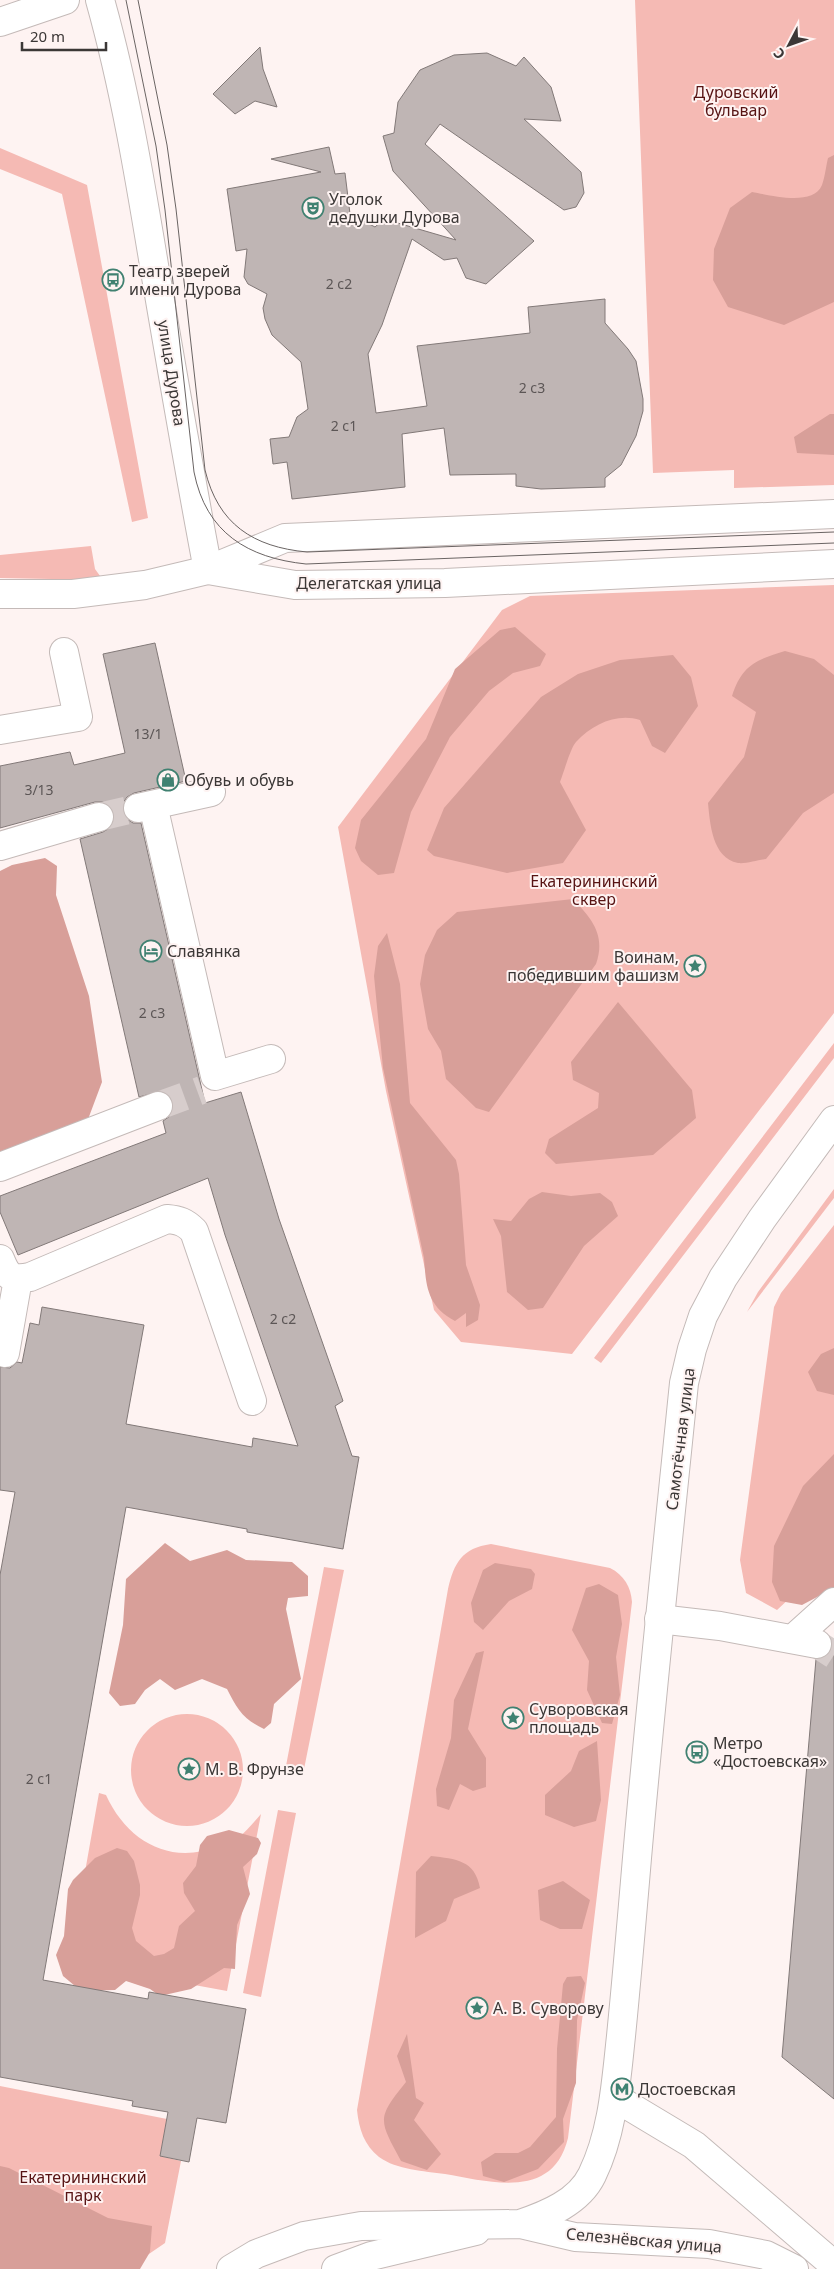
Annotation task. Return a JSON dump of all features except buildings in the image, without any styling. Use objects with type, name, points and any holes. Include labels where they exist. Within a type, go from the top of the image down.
[{"type":"main road","points":[[0,22],[65,0]]},
{"type":"main road","name":"улица Дурова","points":[[100,0],[112,40],[143,197],[185,451],[208,570]]},
{"type":"main road","points":[[0,594],[73,594],[145,585],[208,570],[285,538],[834,514]]},
{"type":"main road","name":"Делегатская улица","points":[[208,570],[296,585],[445,583],[834,564]]},
{"type":"main road","points":[[0,730],[78,717],[64,652]]},
{"type":"main road","points":[[202,1090],[263,1066],[215,1076],[145,806],[211,792]]},
{"type":"main road","points":[[0,846],[100,817]]},
{"type":"main road","points":[[0,1167],[158,1106]]},
{"type":"main road","name":"Самотёчная улица","points":[[659,1619],[684,1383],[692,1349],[703,1316],[746,1242],[834,1120]]},
{"type":"main road","points":[[0,1259],[4,1269],[10,1276],[18,1279],[30,1277],[167,1219],[178,1220],[187,1224],[194,1231],[252,1401]]},
{"type":"main road","points":[[6,1353],[18,1279]]},
{"type":"main road","points":[[336,2269],[371,2256],[460,2233],[520,2224],[558,2209],[575,2196],[590,2178],[600,2157],[614,2097],[633,1922],[659,1619],[720,1626],[806,1641],[834,1602]]},
{"type":"main road","points":[[614,2097],[694,2145],[834,2265]]},
{"type":"main road","points":[[231,2269],[256,2254],[304,2236],[352,2228],[520,2224]]},
{"type":"main road","name":"Селезнёвская улица","points":[[520,2224],[575,2237],[709,2244],[766,2255],[794,2269]]},
{"type":"green space","name":"Дуровский бульвар","points":[[635,0],[834,0],[834,485],[734,488],[734,470],[653,473]]},
{"type":"green space","points":[[0,148],[87,185],[148,518],[132,522],[62,194],[0,169]]},
{"type":"green space","points":[[91,546],[95,569],[103,580],[0,578],[0,555]]},
{"type":"green space","name":"Екатерининский сквер","points":[[834,585],[834,1013],[572,1354],[461,1342],[434,1310],[386,1091],[338,827],[502,610],[530,596]]},
{"type":"green space","points":[[834,1043],[834,1058],[601,1363],[594,1358]]},
{"type":"green space","points":[[834,1189],[834,1198],[747,1312],[758,1292]]},
{"type":"green space","points":[[834,1225],[834,1557],[777,1610],[746,1593],[740,1560],[774,1307],[781,1293]]},
{"type":"green space","points":[[491,1544],[610,1568],[626,1582],[632,1602],[568,2138],[560,2158],[549,2171],[535,2179],[518,2182],[482,2180],[420,2171],[394,2165],[379,2157],[366,2142],[359,2124],[357,2110],[448,1589],[453,1572],[461,1558],[473,1549]]},
{"type":"green space","points":[[324,1567],[344,1570],[303,1774],[285,1771]]},
{"type":"green space","points":[[187,1714],[208,1718],[227,1730],[239,1749],[243,1770],[239,1791],[227,1810],[208,1822],[187,1826],[166,1822],[147,1810],[135,1791],[131,1770],[135,1749],[147,1730],[166,1718]]},
{"type":"green space","points":[[99,1793],[106,1795],[115,1811],[138,1837],[167,1851],[184,1853],[201,1851],[226,1844],[235,1840],[247,1830],[261,1814],[227,1991],[69,1962]]},
{"type":"green space","points":[[278,1810],[296,1813],[261,1997],[243,1993]]},
{"type":"green space","name":"Екатерининский парк","points":[[0,2086],[167,2119],[160,2156],[181,2161],[165,2243],[127,2269],[0,2269]]},
{"type":"shaded area","points":[[834,155],[834,302],[784,325],[728,307],[713,280],[714,249],[730,208],[752,192],[790,198],[810,196],[817,192],[822,185],[828,158]]},
{"type":"shaded area","points":[[830,414],[834,414],[834,455],[797,453],[794,437]]},
{"type":"shaded area","points":[[515,627],[546,654],[540,666],[513,673],[489,691],[450,737],[411,812],[394,873],[378,875],[361,861],[355,848],[361,820],[426,739],[455,669],[500,630]]},
{"type":"shaded area","points":[[785,651],[814,659],[834,675],[834,793],[803,813],[766,859],[738,863],[729,860],[723,854],[714,839],[708,803],[744,757],[756,712],[732,696],[740,677],[751,665],[766,657]]},
{"type":"shaded area","points":[[673,655],[691,677],[698,706],[665,753],[652,746],[640,720],[631,718],[614,719],[598,725],[576,742],[569,755],[560,782],[586,830],[563,863],[507,873],[434,856],[427,850],[444,808],[541,697],[578,674],[620,660]]},
{"type":"shaded area","points":[[45,858],[57,866],[56,895],[89,996],[102,1082],[87,1122],[0,1159],[0,871],[12,865]]},
{"type":"shaded area","points":[[573,899],[591,921],[598,936],[599,954],[596,964],[489,1112],[476,1108],[446,1079],[441,1051],[428,1029],[420,984],[425,955],[437,930],[457,912]]},
{"type":"shaded area","points":[[387,933],[400,984],[410,1103],[456,1160],[459,1174],[466,1265],[480,1305],[478,1320],[466,1327],[466,1313],[455,1321],[446,1315],[433,1302],[427,1286],[424,1258],[383,1068],[374,976],[378,946]]},
{"type":"shaded area","points":[[618,1002],[692,1090],[696,1118],[653,1155],[556,1164],[545,1153],[549,1139],[598,1108],[599,1093],[573,1080],[571,1062]]},
{"type":"shaded area","points":[[542,1192],[571,1196],[600,1193],[612,1202],[618,1216],[584,1246],[543,1308],[528,1310],[507,1292],[501,1236],[493,1219],[511,1221],[529,1199]]},
{"type":"shaded area","points":[[834,1348],[834,1395],[817,1391],[808,1372],[821,1354]]},
{"type":"shaded area","points":[[834,1454],[834,1588],[802,1605],[780,1601],[772,1582],[774,1546],[803,1486]]},
{"type":"shaded area","points":[[165,1543],[190,1561],[227,1550],[246,1560],[292,1562],[308,1576],[308,1596],[288,1598],[286,1609],[301,1679],[274,1704],[271,1723],[264,1729],[241,1713],[227,1689],[202,1679],[175,1690],[160,1679],[145,1690],[135,1704],[120,1706],[109,1693],[123,1625],[126,1579]]},
{"type":"shaded area","points":[[495,1563],[531,1569],[535,1574],[532,1589],[509,1601],[483,1630],[474,1622],[471,1603],[483,1570]]},
{"type":"shaded area","points":[[599,1584],[618,1595],[622,1624],[616,1657],[620,1695],[612,1724],[602,1723],[587,1690],[589,1661],[572,1630],[586,1588]]},
{"type":"shaded area","points":[[484,1651],[468,1729],[486,1758],[486,1787],[473,1791],[460,1784],[449,1810],[437,1806],[436,1789],[451,1738],[454,1700],[476,1653]]},
{"type":"shaded area","points":[[597,1741],[601,1800],[596,1821],[574,1827],[545,1815],[545,1795],[571,1771],[579,1751]]},
{"type":"shaded area","points":[[229,1830],[258,1838],[261,1843],[257,1854],[243,1867],[250,1894],[237,1925],[235,1969],[224,1968],[191,1989],[160,1996],[150,1989],[126,1981],[115,1990],[81,1991],[63,1976],[56,1955],[64,1936],[68,1889],[73,1880],[95,1858],[117,1848],[127,1851],[134,1861],[140,1885],[140,1895],[132,1928],[136,1941],[154,1956],[164,1954],[174,1948],[179,1926],[195,1911],[184,1893],[183,1883],[196,1866],[200,1845],[207,1836]]},
{"type":"shaded area","points":[[431,1856],[456,1860],[469,1866],[474,1872],[480,1888],[454,1899],[446,1921],[415,1938],[416,1872]]},
{"type":"shaded area","points":[[563,1881],[590,1900],[582,1929],[560,1929],[540,1920],[538,1890]]},
{"type":"shaded area","points":[[581,1976],[585,1983],[577,2020],[576,2083],[563,2119],[564,2142],[538,2169],[504,2182],[483,2176],[481,2162],[495,2153],[518,2153],[530,2147],[556,2117],[557,2049],[563,1984],[567,1977]]},
{"type":"shaded area","points":[[407,2034],[416,2098],[424,2103],[414,2120],[441,2154],[427,2170],[401,2161],[385,2128],[385,2112],[406,2082],[397,2056]]},
{"type":"shaded area","points":[[0,2166],[9,2168],[108,2218],[152,2226],[150,2252],[140,2269],[0,2269]]},
{"type":"tunnel","points":[[99,817],[138,808]]},
{"type":"tunnel","points":[[158,1106],[202,1090]]},
{"type":"tunnel","points":[[817,1644],[834,1655]]},
{"type":"tram line","points":[[126,0],[156,146],[165,210],[194,472],[208,511],[219,526],[233,539],[266,556],[306,564],[834,543]]},
{"type":"tram line","points":[[138,0],[167,145],[176,209],[205,470],[219,505],[241,529],[254,538],[270,545],[307,552],[834,532]]},
{"type":"place","name":"Уголок дедушки Дурова","points":[[313,208]]},
{"type":"place","name":"Театр зверей имени Дурова","points":[[113,280]]},
{"type":"place","name":"Обувь и обувь","points":[[168,780]]},
{"type":"place","name":"Славянка","points":[[151,951]]},
{"type":"place","name":"Воинам, победившим фашизм","points":[[695,966]]},
{"type":"place","name":"Суворовская площадь","points":[[513,1718]]},
{"type":"place","name":"Метро «Достоевская»","points":[[697,1752]]},
{"type":"place","name":"М. В. Фрунзе","points":[[189,1769]]},
{"type":"place","name":"А. В. Суворову","points":[[477,2008]]},
{"type":"place","name":"Достоевская","points":[[622,2089]]}]
